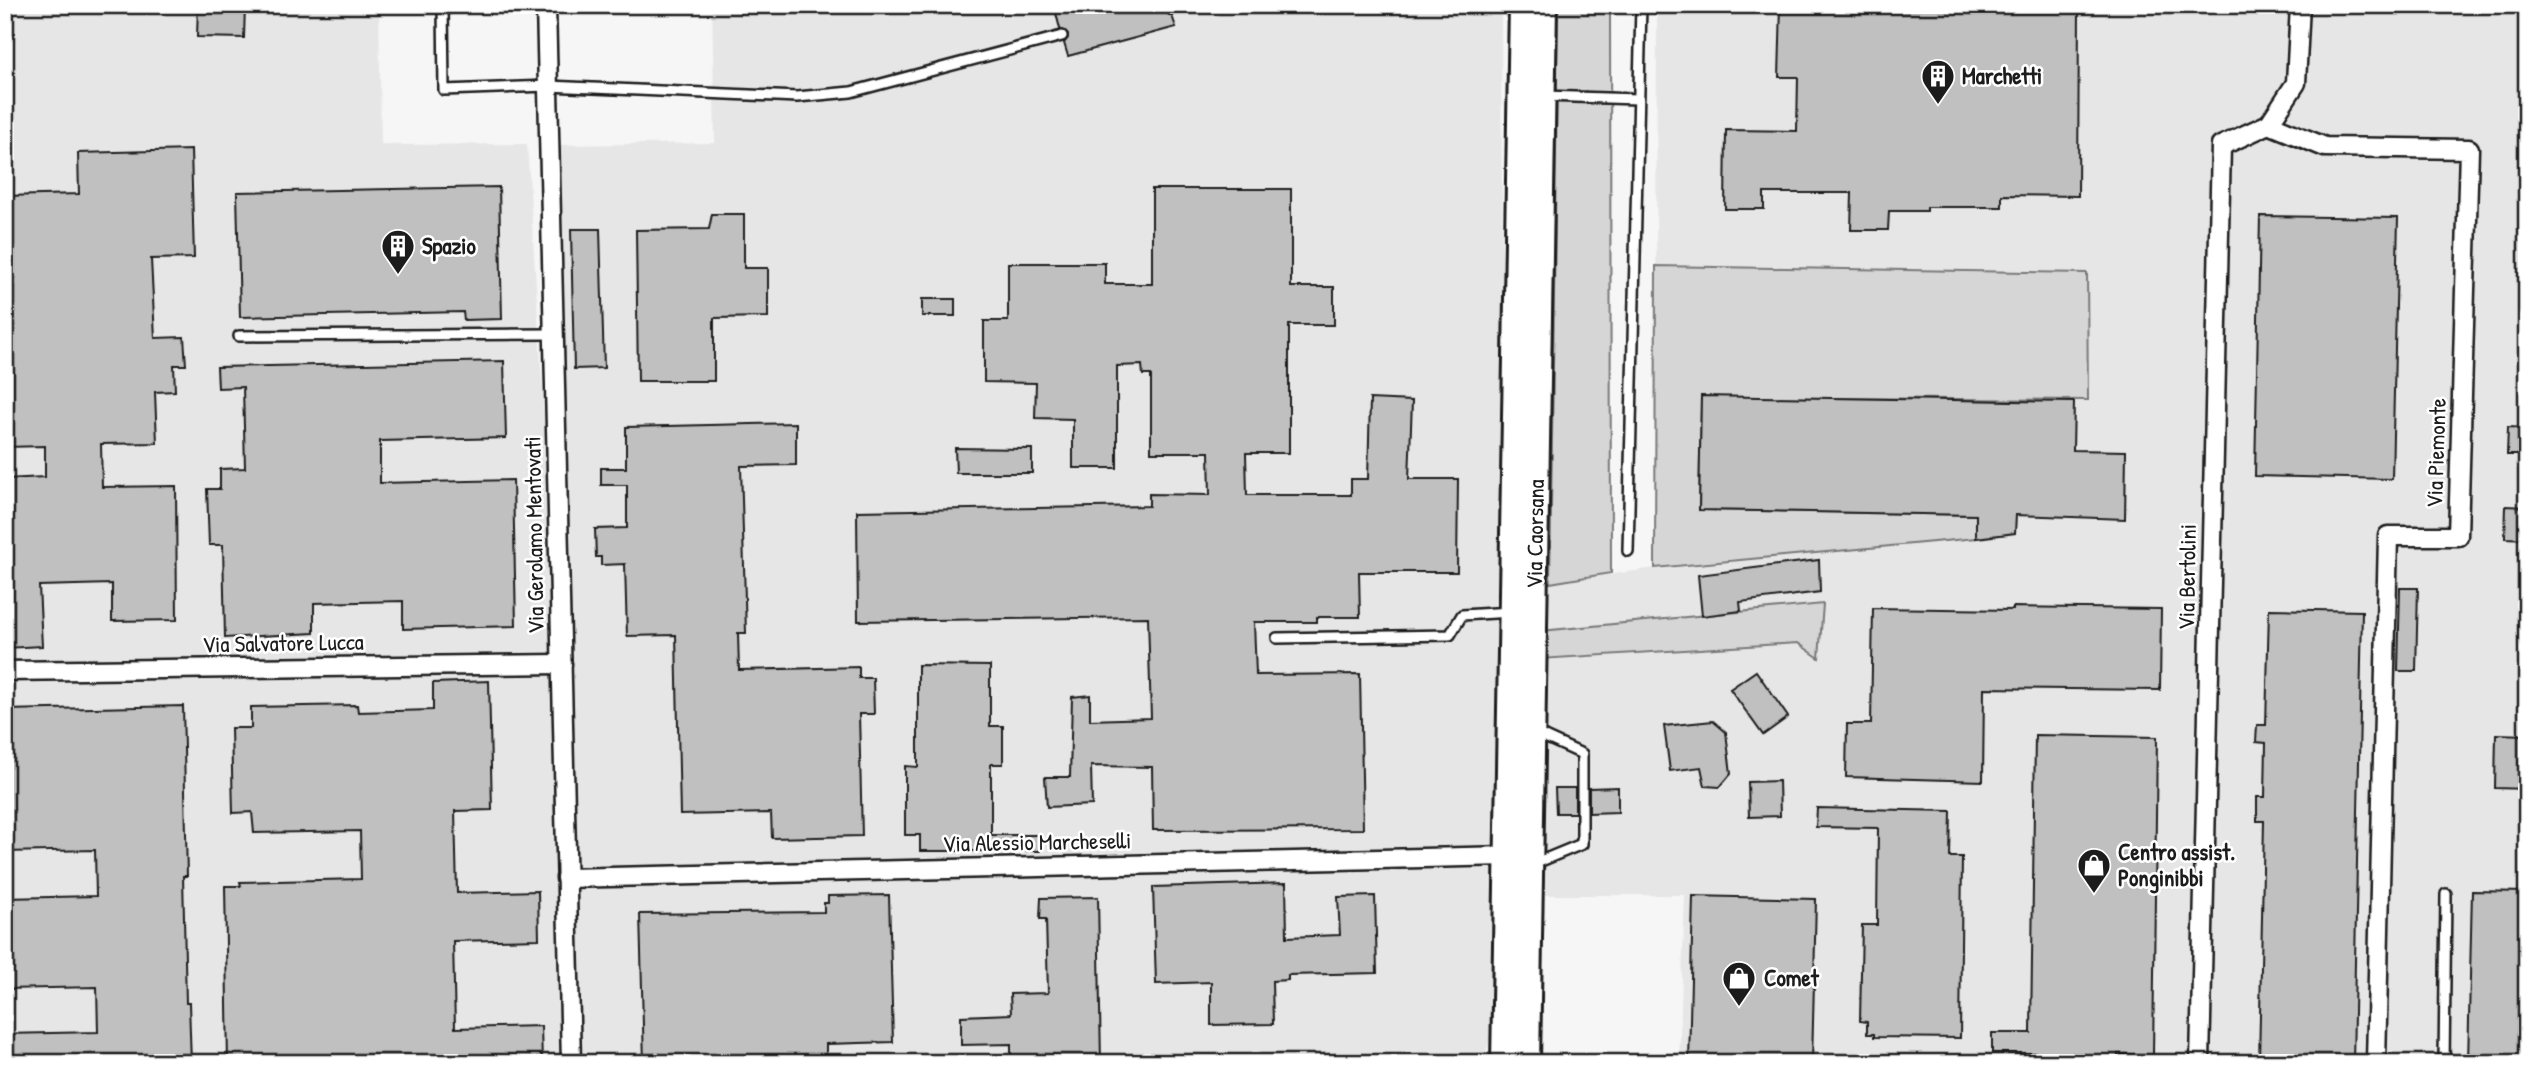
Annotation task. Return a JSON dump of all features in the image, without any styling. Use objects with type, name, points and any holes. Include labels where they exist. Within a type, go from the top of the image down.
[{"type":"main road","name":"Via Caorsana","points":[[1523,5],[1513,611],[1526,1063]]},
{"type":"main road","name":"Via Caorsana","points":[[1505,1063],[1519,861],[1533,732],[1543,5]]},
{"type":"street","name":"Via Gerolamo Mentovati","points":[[546,5],[571,1063]]},
{"type":"street","points":[[2269,124],[2296,83],[2300,5]]},
{"type":"street","name":"Via Bertolini","points":[[2200,1063],[2221,146],[2269,124]]},
{"type":"street","name":"Via Piemonte","points":[[2269,124],[2325,147],[2469,149],[2458,536],[2388,536],[2376,1063]]},
{"type":"street","name":"Via Salvatore Lucca","points":[[5,670],[562,664]]},
{"type":"street","name":"Via Alessio Marcheselli","points":[[566,878],[1519,861]]},
{"type":"lane","points":[[443,5],[444,90],[548,86],[719,95],[810,96],[851,92],[1062,36]]},
{"type":"lane","points":[[1171,9],[1184,5]]},
{"type":"lane","points":[[1628,551],[1641,5]]},
{"type":"lane","points":[[1541,96],[1639,99]]},
{"type":"lane","points":[[239,336],[554,334]]},
{"type":"lane","points":[[1277,638],[1450,635],[1462,615],[1513,611]]},
{"type":"lane","points":[[1519,861],[1582,844],[1582,754],[1533,732]]},
{"type":"lane","points":[[2444,1063],[2446,894]]},
{"type":"shaded area","points":[[5,5],[379,5],[381,145],[527,144],[560,664],[556,145],[715,143],[712,5],[1501,5],[1503,463],[1497,981],[1490,1039],[1483,1063],[5,1063]]},
{"type":"shaded area","points":[[1558,5],[1610,5],[1611,573],[1550,583]]},
{"type":"shaded area","points":[[1657,5],[2527,5],[2527,1063],[1679,1063],[1685,895],[1543,895],[1540,659],[1798,643],[1818,658],[1822,604],[1541,631],[1550,583],[1655,568]]},
{"type":"shaded area","points":[[1656,266],[2087,273],[2088,400],[1701,397],[1699,510],[1976,515],[1976,538],[1655,568]]},
{"type":"shaded area","points":[[1823,604],[1819,658],[1798,643],[1540,659],[1541,631]]},
{"type":"building","points":[[198,5],[245,5],[244,38],[197,37]]},
{"type":"building","points":[[1054,5],[1165,5],[1165,12],[1172,16],[1176,27],[1068,56],[1064,43],[1068,34],[1060,29]]},
{"type":"building","name":"Marchetti","points":[[1781,5],[2079,5],[2078,196],[2002,195],[2002,207],[1927,207],[1927,211],[1889,211],[1888,230],[1851,230],[1852,193],[1764,193],[1764,209],[1725,209],[1726,130],[1797,131],[1798,77],[1779,77]]},
{"type":"building","points":[[191,150],[194,258],[151,259],[155,338],[184,337],[186,365],[174,365],[175,391],[155,392],[157,443],[101,444],[102,487],[176,486],[177,620],[112,621],[112,584],[39,586],[42,646],[5,648],[5,479],[45,477],[45,446],[5,447],[5,196],[79,194],[78,153]]},
{"type":"building","points":[[499,187],[502,319],[464,320],[463,312],[240,317],[237,192]]},
{"type":"building","points":[[1152,189],[1291,189],[1291,287],[1334,287],[1334,325],[1289,325],[1289,453],[1246,453],[1247,495],[1351,495],[1351,479],[1368,479],[1370,399],[1412,401],[1409,479],[1458,479],[1457,572],[1359,572],[1360,617],[1317,617],[1317,622],[1254,622],[1256,675],[1360,674],[1363,829],[1153,830],[1152,767],[1091,766],[1092,805],[1047,807],[1045,777],[1070,777],[1072,697],[1090,695],[1090,720],[1151,718],[1148,617],[858,621],[857,511],[1149,506],[1149,494],[1210,495],[1209,452],[1151,452],[1151,375],[1143,375],[1142,365],[1117,366],[1117,468],[1073,468],[1073,419],[1035,418],[1036,383],[984,382],[984,321],[1008,321],[1008,263],[1105,263],[1105,284],[1152,284]]},
{"type":"building","points":[[712,214],[744,214],[744,268],[768,268],[768,317],[714,318],[714,381],[638,381],[636,230],[709,229]]},
{"type":"building","points":[[2260,216],[2398,218],[2392,479],[2255,476]]},
{"type":"building","points":[[571,229],[600,229],[604,368],[574,369]]},
{"type":"building","points":[[922,299],[955,299],[955,316],[922,316]]},
{"type":"building","points":[[504,361],[506,438],[380,441],[380,483],[513,480],[516,626],[403,629],[403,601],[314,603],[314,633],[225,638],[223,545],[209,545],[207,489],[220,489],[220,469],[245,468],[243,387],[218,388],[217,367]]},
{"type":"building","points":[[1701,396],[2074,402],[2073,450],[2126,451],[2125,519],[2016,515],[2015,533],[1976,538],[1976,515],[1699,510]]},
{"type":"building","points":[[796,423],[796,465],[741,466],[746,633],[738,633],[739,670],[859,667],[859,678],[873,678],[874,714],[859,714],[862,836],[772,838],[771,813],[680,815],[676,635],[627,636],[625,564],[601,565],[601,557],[596,557],[595,529],[627,528],[627,485],[601,485],[601,468],[626,468],[626,427]]},
{"type":"building","points":[[2508,427],[2527,428],[2527,455],[2507,455]]},
{"type":"building","points":[[955,448],[1032,449],[1032,473],[956,473]]},
{"type":"building","points":[[2506,506],[2527,507],[2527,539],[2505,538]]},
{"type":"building","points":[[1819,560],[1820,592],[1740,602],[1741,611],[1702,616],[1698,575]]},
{"type":"building","points":[[2400,588],[2418,588],[2416,671],[2398,671]]},
{"type":"building","points":[[2013,607],[2161,609],[2160,690],[1984,688],[1983,781],[1846,777],[1847,724],[1871,724],[1873,608],[2013,610]]},
{"type":"building","points":[[2269,609],[2362,611],[2353,1063],[2259,1063],[2264,821],[2257,821],[2257,797],[2265,797],[2266,743],[2256,742],[2257,725],[2266,725]]},
{"type":"building","points":[[918,665],[990,666],[990,726],[1003,726],[1003,764],[991,764],[991,835],[1040,835],[1040,851],[920,851],[920,835],[905,835],[905,766],[918,767]]},
{"type":"building","points":[[1756,671],[1788,717],[1763,735],[1730,689]]},
{"type":"building","points":[[489,681],[492,810],[455,811],[457,893],[538,891],[539,939],[453,941],[455,1028],[541,1026],[542,1063],[228,1063],[225,886],[241,886],[240,882],[361,879],[360,831],[254,833],[252,812],[233,813],[231,728],[251,728],[251,707],[357,705],[358,712],[433,710],[433,683]]},
{"type":"building","points":[[183,706],[187,876],[183,876],[186,1003],[189,1003],[191,1063],[5,1063],[5,1034],[98,1032],[97,987],[5,989],[5,898],[96,896],[95,850],[5,852],[5,710]]},
{"type":"building","points":[[1713,721],[1726,732],[1731,774],[1720,787],[1705,786],[1701,767],[1670,771],[1664,726]]},
{"type":"building","points":[[2496,734],[2527,735],[2527,789],[2495,788]]},
{"type":"building","name":"Centro assist. Ponginibbi","points":[[2035,735],[2157,737],[2153,1055],[2118,1054],[2118,1063],[2062,1063],[2062,1053],[1992,1053],[1992,1033],[2031,1033]]},
{"type":"building","points":[[1779,781],[1780,816],[1749,817],[1748,782]]},
{"type":"building","points":[[1618,787],[1618,812],[1589,813],[1589,788]]},
{"type":"building","points":[[1555,788],[1575,788],[1575,813],[1556,813]]},
{"type":"building","points":[[1817,808],[1951,811],[1950,857],[1962,857],[1960,1038],[1874,1037],[1874,1034],[1867,1034],[1867,1022],[1860,1021],[1862,925],[1877,925],[1878,828],[1816,827]]},
{"type":"building","points":[[1286,883],[1287,937],[1340,935],[1338,897],[1375,896],[1377,973],[1288,975],[1288,980],[1272,981],[1273,1024],[1211,1025],[1211,982],[1156,984],[1153,887]]},
{"type":"building","points":[[2472,891],[2527,892],[2527,1063],[2468,1063]]},
{"type":"building","points":[[889,895],[893,1042],[826,1044],[826,1063],[644,1063],[640,914],[824,912],[824,903],[828,903],[828,896]]},
{"type":"building","points":[[1693,896],[1816,899],[1812,1063],[1689,1063]]},
{"type":"building","points":[[1098,897],[1101,1063],[1011,1063],[1011,1044],[961,1045],[961,1016],[1011,1014],[1010,994],[1048,993],[1046,919],[1040,919],[1041,898]]},
{"type":"place","name":"Marchetti","points":[[1938,106]]},
{"type":"place","name":"Spazio","points":[[398,276]]},
{"type":"place","name":"Centro assist. Ponginibbi","points":[[2094,895]]},
{"type":"place","name":"Comet","points":[[1739,1008]]}]
